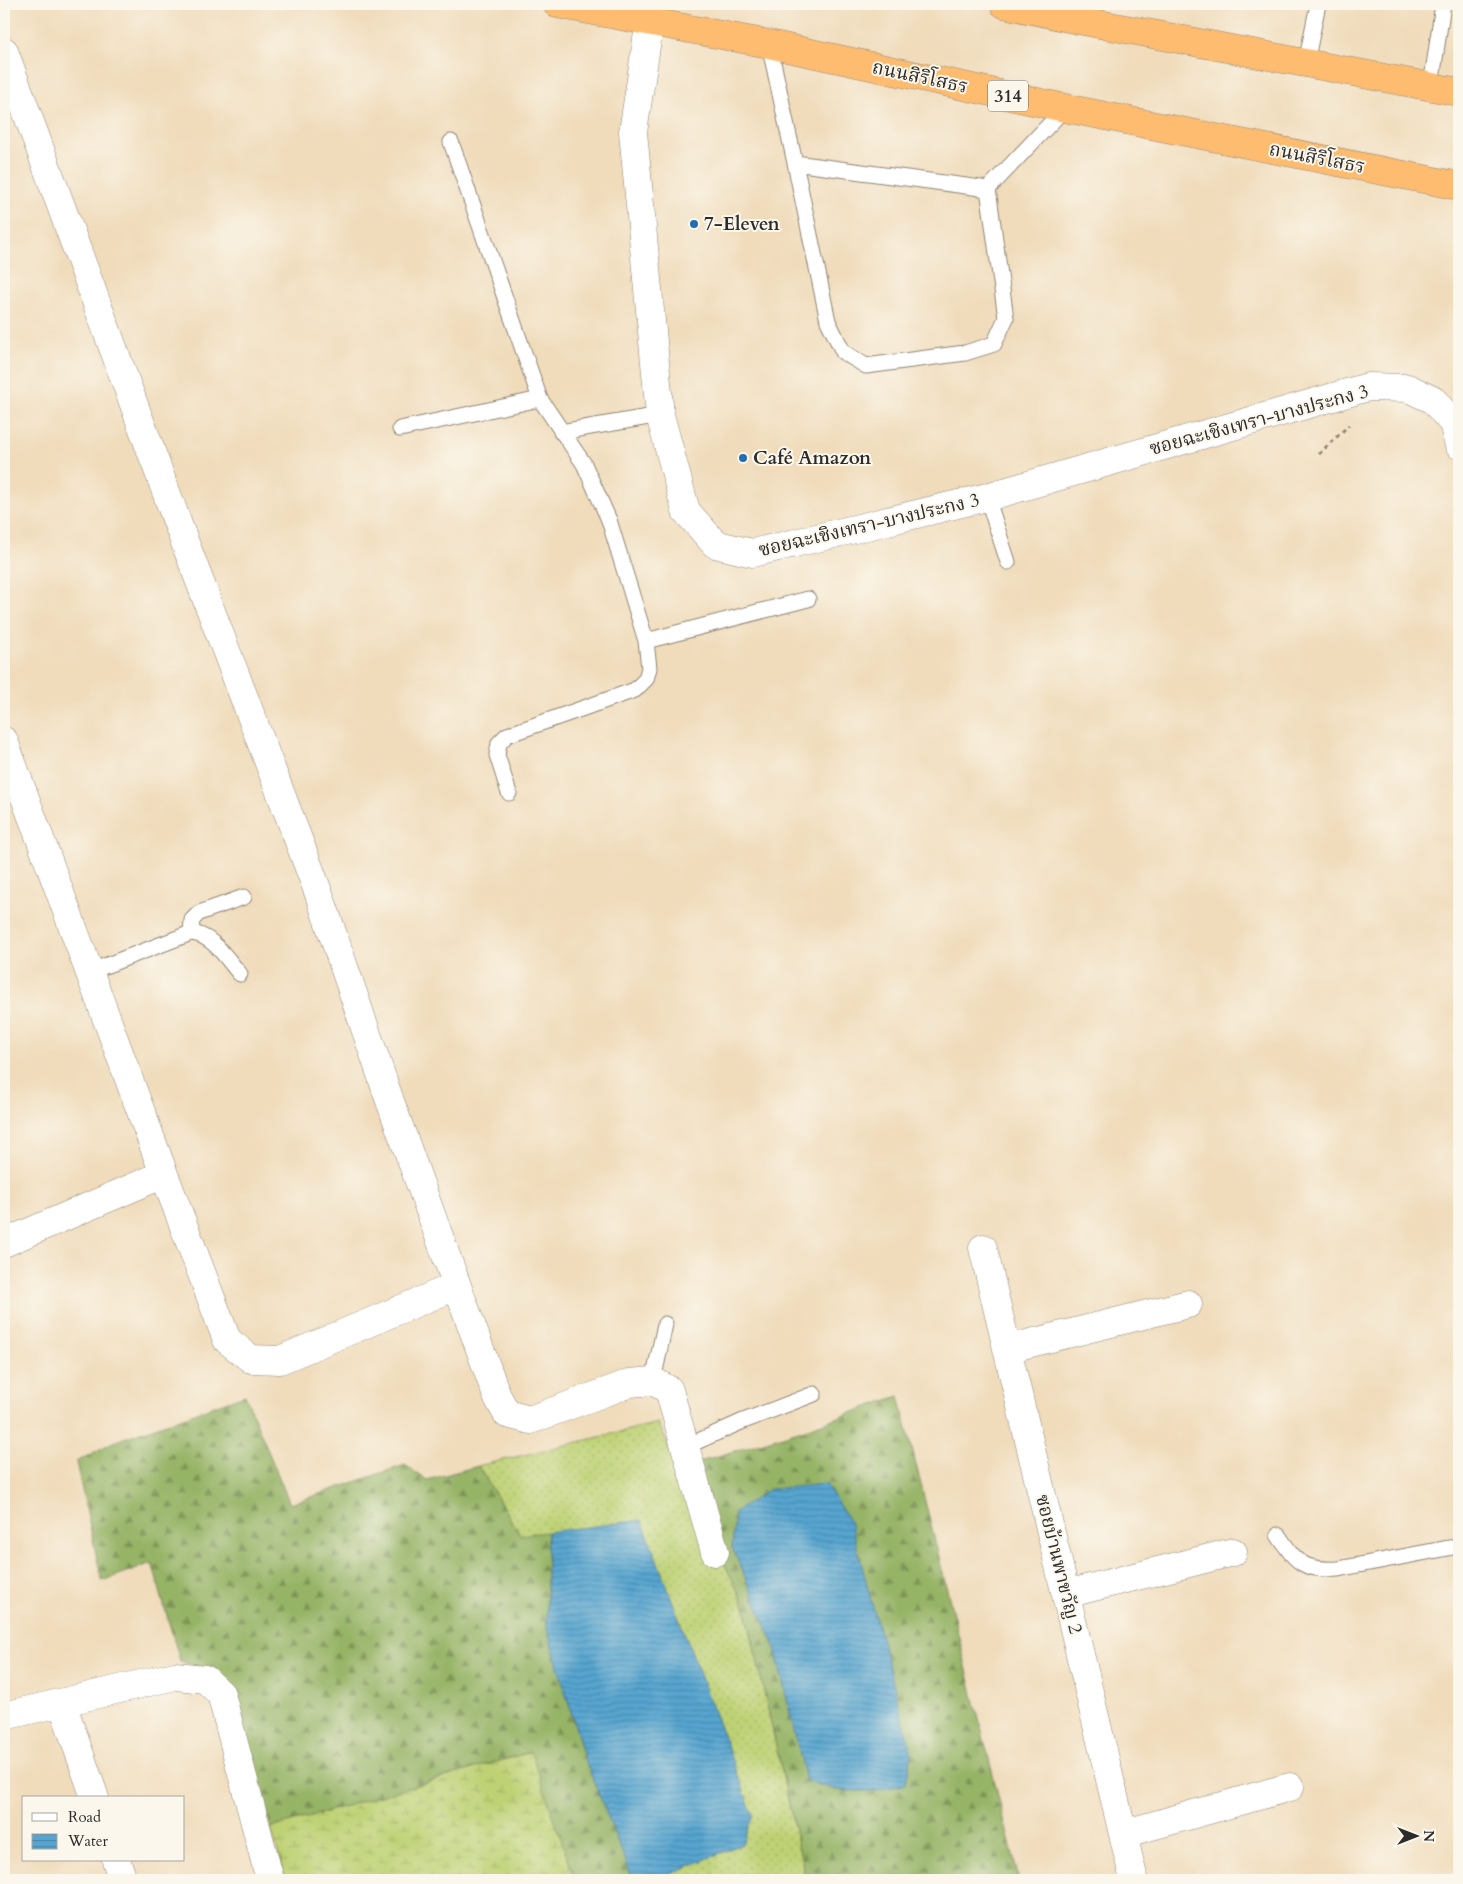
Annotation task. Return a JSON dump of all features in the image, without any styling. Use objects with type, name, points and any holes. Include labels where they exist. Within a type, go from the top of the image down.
[{"type":"highway","name":"ถนนสิริโสธร","points":[[557,4],[650,20],[769,44],[1065,108],[1459,186]]},
{"type":"highway","points":[[1004,4],[1079,12],[1306,63],[1459,92]]},
{"type":"street","name":"ซอยฉะเชิงเทรา-บางประกง 3","points":[[650,20],[633,132],[660,415],[686,511],[715,544],[752,553],[987,497],[1368,387],[1408,388],[1433,400],[1453,423],[1459,445]]},
{"type":"street","points":[[4,51],[179,527],[319,894],[496,1396],[507,1414],[530,1420],[630,1383],[652,1381],[669,1390],[715,1552]]},
{"type":"street","points":[[4,741],[227,1340],[250,1359],[280,1360],[456,1286]]},
{"type":"street","points":[[4,1243],[164,1174]]},
{"type":"street","name":"ซอยบ้านพาขวัญ 2","points":[[983,1248],[1134,1880]]},
{"type":"street","points":[[1007,1349],[1188,1304]]},
{"type":"street","points":[[1066,1594],[1233,1552]]},
{"type":"street","points":[[4,1716],[175,1676],[205,1679],[221,1694],[270,1880]]},
{"type":"street","points":[[62,1703],[94,1796]]},
{"type":"street","points":[[1123,1834],[1290,1787]]},
{"type":"lane","points":[[1306,63],[1318,4]]},
{"type":"lane","points":[[1431,86],[1443,4]]},
{"type":"lane","points":[[769,44],[828,321],[843,352],[866,366],[964,353],[994,344],[1006,318],[988,189]]},
{"type":"lane","points":[[988,189],[1065,108]]},
{"type":"lane","points":[[451,142],[540,399],[584,464],[609,520],[646,642],[648,668],[646,679],[635,690],[507,735],[499,743],[496,755],[509,793]]},
{"type":"lane","points":[[795,163],[988,189]]},
{"type":"lane","points":[[400,429],[540,399]]},
{"type":"lane","points":[[561,432],[660,415]]},
{"type":"lane","points":[[987,497],[1008,562]]},
{"type":"lane","points":[[646,642],[808,599]]},
{"type":"lane","points":[[191,933],[192,920],[199,913],[244,897]]},
{"type":"lane","points":[[89,972],[191,933],[200,934],[209,939],[240,974]]},
{"type":"lane","points":[[652,1381],[665,1324]]},
{"type":"lane","points":[[685,1447],[741,1422],[814,1394]]},
{"type":"lane","points":[[1278,1535],[1293,1557],[1306,1566],[1319,1570],[1338,1569],[1459,1546]]},
{"type":"green space","points":[[245,1395],[290,1504],[405,1465],[427,1480],[478,1466],[520,1535],[547,1532],[547,1628],[584,1757],[633,1880],[575,1880],[530,1752],[271,1828],[225,1677],[180,1661],[152,1563],[102,1581],[76,1462],[113,1442]]},
{"type":"green space","points":[[899,1396],[1019,1880],[806,1880],[745,1606],[725,1565],[696,1463],[802,1430]],"holes":[[[732,1547],[842,1791],[806,1781],[774,1644]]]},
{"type":"green space","points":[[658,1423],[745,1606],[806,1880],[656,1880],[742,1844],[520,1535],[478,1466]]},
{"type":"green space","points":[[531,1752],[575,1880],[286,1880],[271,1828]]},
{"type":"water","points":[[826,1484],[851,1524],[912,1754],[906,1784],[876,1791],[842,1791],[806,1781],[774,1644],[732,1547],[735,1512],[770,1489]]},
{"type":"water","points":[[642,1520],[753,1815],[742,1844],[656,1880],[633,1880],[584,1757],[547,1628],[547,1532]]},
{"type":"place","name":"7-Eleven","points":[[694,224]]},
{"type":"place","name":"Café Amazon","points":[[743,458]]}]
